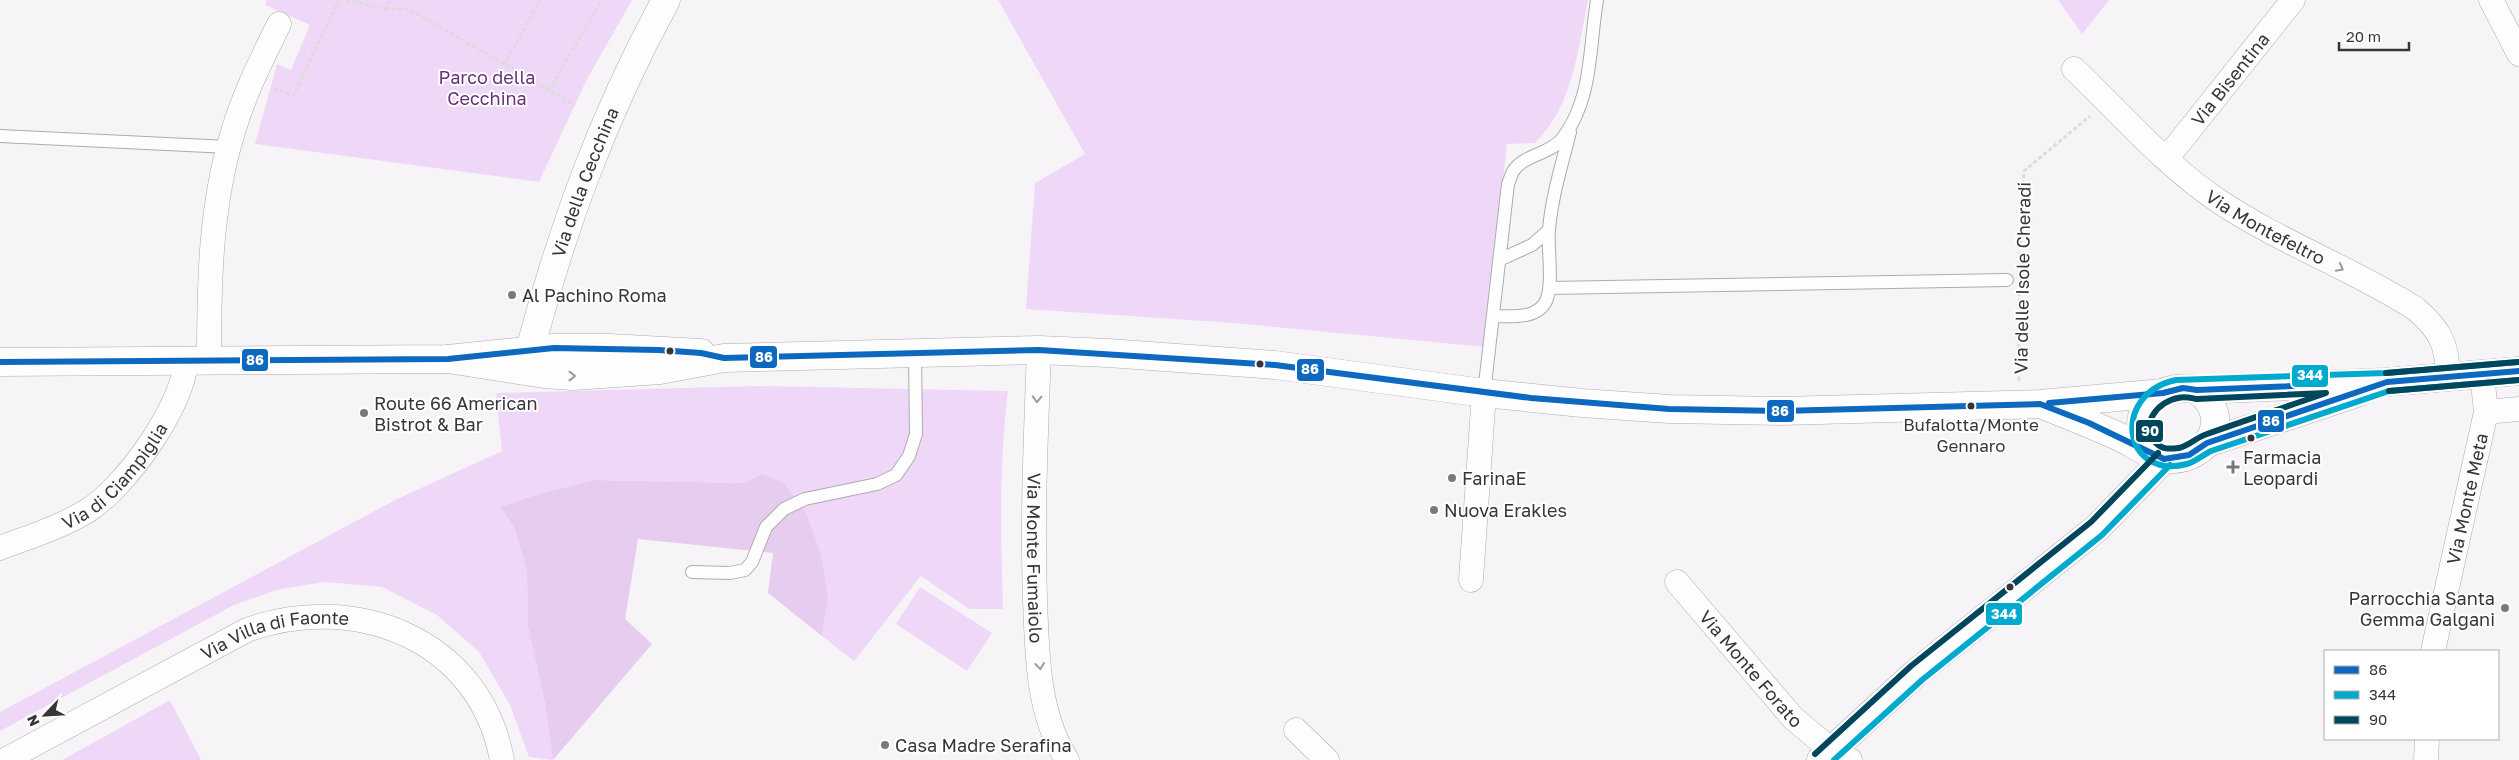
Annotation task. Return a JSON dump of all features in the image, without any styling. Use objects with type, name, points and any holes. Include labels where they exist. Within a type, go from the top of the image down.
[{"type":"street","name":"Via della Cecchina","points":[[527,361],[584,174],[611,109],[666,0]]},
{"type":"street","name":"Via Bisentina","points":[[2167,158],[2293,0]]},
{"type":"street","points":[[2492,0],[2519,54]]},
{"type":"street","name":"Via di Ciampiglia","points":[[0,548],[78,516],[97,504],[118,486],[146,448],[165,417],[180,386],[197,361],[221,182],[229,147],[245,97],[279,24]]},
{"type":"street","name":"Via Montefeltro","points":[[2074,70],[2167,158],[2221,202],[2416,309],[2430,322],[2444,342],[2448,376]]},
{"type":"street","points":[[0,362],[448,359],[527,361],[563,376],[660,370],[724,358],[1038,350],[1179,357],[1275,365],[1484,393],[1582,403],[1660,408],[1781,411],[2030,404],[2163,393],[2183,388],[2197,390],[2387,382],[2519,371]]},
{"type":"street","name":"Via Monte Fumaiolo","points":[[1038,350],[1034,506],[1037,639],[1046,712],[1057,743],[1067,760]]},
{"type":"street","name":"Via Monte Meta","points":[[2434,650],[2486,412],[2482,374]]},
{"type":"street","points":[[2030,404],[2089,423],[2157,456],[2189,455],[2207,443],[2387,382]]},
{"type":"street","points":[[2197,390],[2212,403],[2217,420],[2216,428],[2207,443]]},
{"type":"street","points":[[1471,580],[1484,393]]},
{"type":"street","points":[[2157,456],[2140,431],[2142,416],[2148,404],[2163,393]]},
{"type":"street","points":[[2486,412],[2519,409]]},
{"type":"street","points":[[1834,757],[1916,673],[2097,528],[2157,456]]},
{"type":"street","name":"Via Monte Forato","points":[[1677,582],[1793,718],[1834,757]]},
{"type":"street","name":"Via Villa di Faonte","points":[[5,760],[247,630],[284,618],[323,615],[360,619],[395,629],[413,638],[449,664],[477,696],[486,712],[496,732],[502,760]]},
{"type":"street","points":[[1296,730],[1327,760]]},
{"type":"street","points":[[2426,760],[2427,740]]},
{"type":"lane","points":[[1484,393],[1508,184],[1515,169],[1527,160],[1544,153],[1560,141],[1573,122],[1581,105],[1587,79],[1597,0]]},
{"type":"lane","points":[[1493,316],[1522,316],[1535,311],[1545,302],[1549,288],[1549,230],[1553,198],[1573,122]]},
{"type":"lane","points":[[0,136],[229,147]]},
{"type":"lane","points":[[1500,260],[1516,254],[1549,230]]},
{"type":"lane","points":[[1549,288],[2007,280]]},
{"type":"lane","points":[[692,572],[730,573],[745,570],[752,562],[766,527],[784,508],[805,499],[878,484],[896,475],[909,456],[916,434],[915,354]]},
{"type":"path","points":[[271,86],[293,96],[339,0]]},
{"type":"path","points":[[346,0],[385,9],[409,10],[575,105]]},
{"type":"path","points":[[385,9],[390,0]]},
{"type":"path","points":[[504,65],[540,0]]},
{"type":"path","points":[[549,90],[602,0]]},
{"type":"path","name":"Via delle Isole Cheradi","points":[[2019,271],[2024,171],[2108,102]]},
{"type":"path","name":"Via delle Isole Cheradi","points":[[2019,290],[2030,404]]},
{"type":"green space","name":"Parco della Cecchina","points":[[267,0],[632,0],[586,81],[539,182],[255,144],[277,64],[291,70],[310,25],[265,5]]},
{"type":"green space","points":[[998,0],[1588,0],[1572,76],[1558,112],[1548,128],[1535,143],[1507,144],[1485,347],[1234,323],[1026,309],[1035,183],[1085,154]]},
{"type":"green space","points":[[2058,0],[2109,0],[2082,34]]},
{"type":"green space","points":[[757,386],[1008,391],[1002,473],[1003,609],[969,609],[921,576],[854,661],[822,636],[828,598],[762,474],[744,483],[594,480],[541,493],[500,507],[514,527],[527,571],[528,627],[545,703],[553,760],[529,757],[510,705],[479,652],[437,615],[382,587],[325,582],[280,589],[234,605],[0,731],[0,712],[397,499],[502,451],[496,393]]},
{"type":"green space","points":[[920,587],[992,633],[967,671],[896,624]]},
{"type":"green space","points":[[170,700],[201,760],[62,760]]},
{"type":"shaded area","points":[[762,474],[784,483],[808,517],[821,555],[828,598],[822,636],[768,593],[773,553],[638,539],[625,619],[652,644],[553,760],[545,703],[528,627],[527,571],[514,527],[500,507],[541,493],[594,480],[744,483]]},
{"type":"transit line","name":"86","points":[[0,362],[448,359],[554,348],[659,350],[701,353],[724,358],[1039,350],[1275,365],[1531,398],[1669,409],[1781,411],[2040,404],[2089,423],[2164,459],[2189,455],[2207,443],[2387,382],[2519,371]]},
{"type":"transit line","name":"344","points":[[2518,362],[2386,373],[2176,380],[2155,388],[2141,401],[2134,417],[2133,434],[2138,449],[2149,460],[2165,466],[2187,464],[2211,451],[2389,391],[2519,380]]},
{"type":"transit line","name":"90","points":[[2386,373],[2518,362]]},
{"type":"transit line","name":"90","points":[[2389,391],[2519,380]]},
{"type":"transit line","name":"86","points":[[2049,403],[2163,393],[2183,388],[2197,390],[2317,385]]},
{"type":"transit line","name":"90","points":[[2326,393],[2207,434],[2179,448],[2163,448],[2155,442],[2149,428],[2153,414],[2158,408],[2178,398],[2197,399],[2326,393]]},
{"type":"transit line","name":"90","points":[[1815,754],[1911,666],[2091,522],[2158,453]]},
{"type":"transit line","name":"344","points":[[1834,760],[1922,680],[2102,535],[2170,465]]},
{"type":"place","name":"Al Pachino Roma","points":[[512,295]]},
{"type":"place","name":"Bufalotta/Monte Gennaro","points":[[1971,406]]},
{"type":"place","name":"Route 66 American Bistrot & Bar","points":[[364,413]]},
{"type":"place","name":"Farmacia Leopardi","points":[[2233,467]]},
{"type":"place","name":"FarinaE","points":[[1452,478]]},
{"type":"place","name":"Nuova Erakles","points":[[1434,510]]},
{"type":"place","name":"Parrocchia Santa Gemma Galgani","points":[[2505,608]]},
{"type":"place","name":"Casa Madre Serafina","points":[[885,745]]}]
